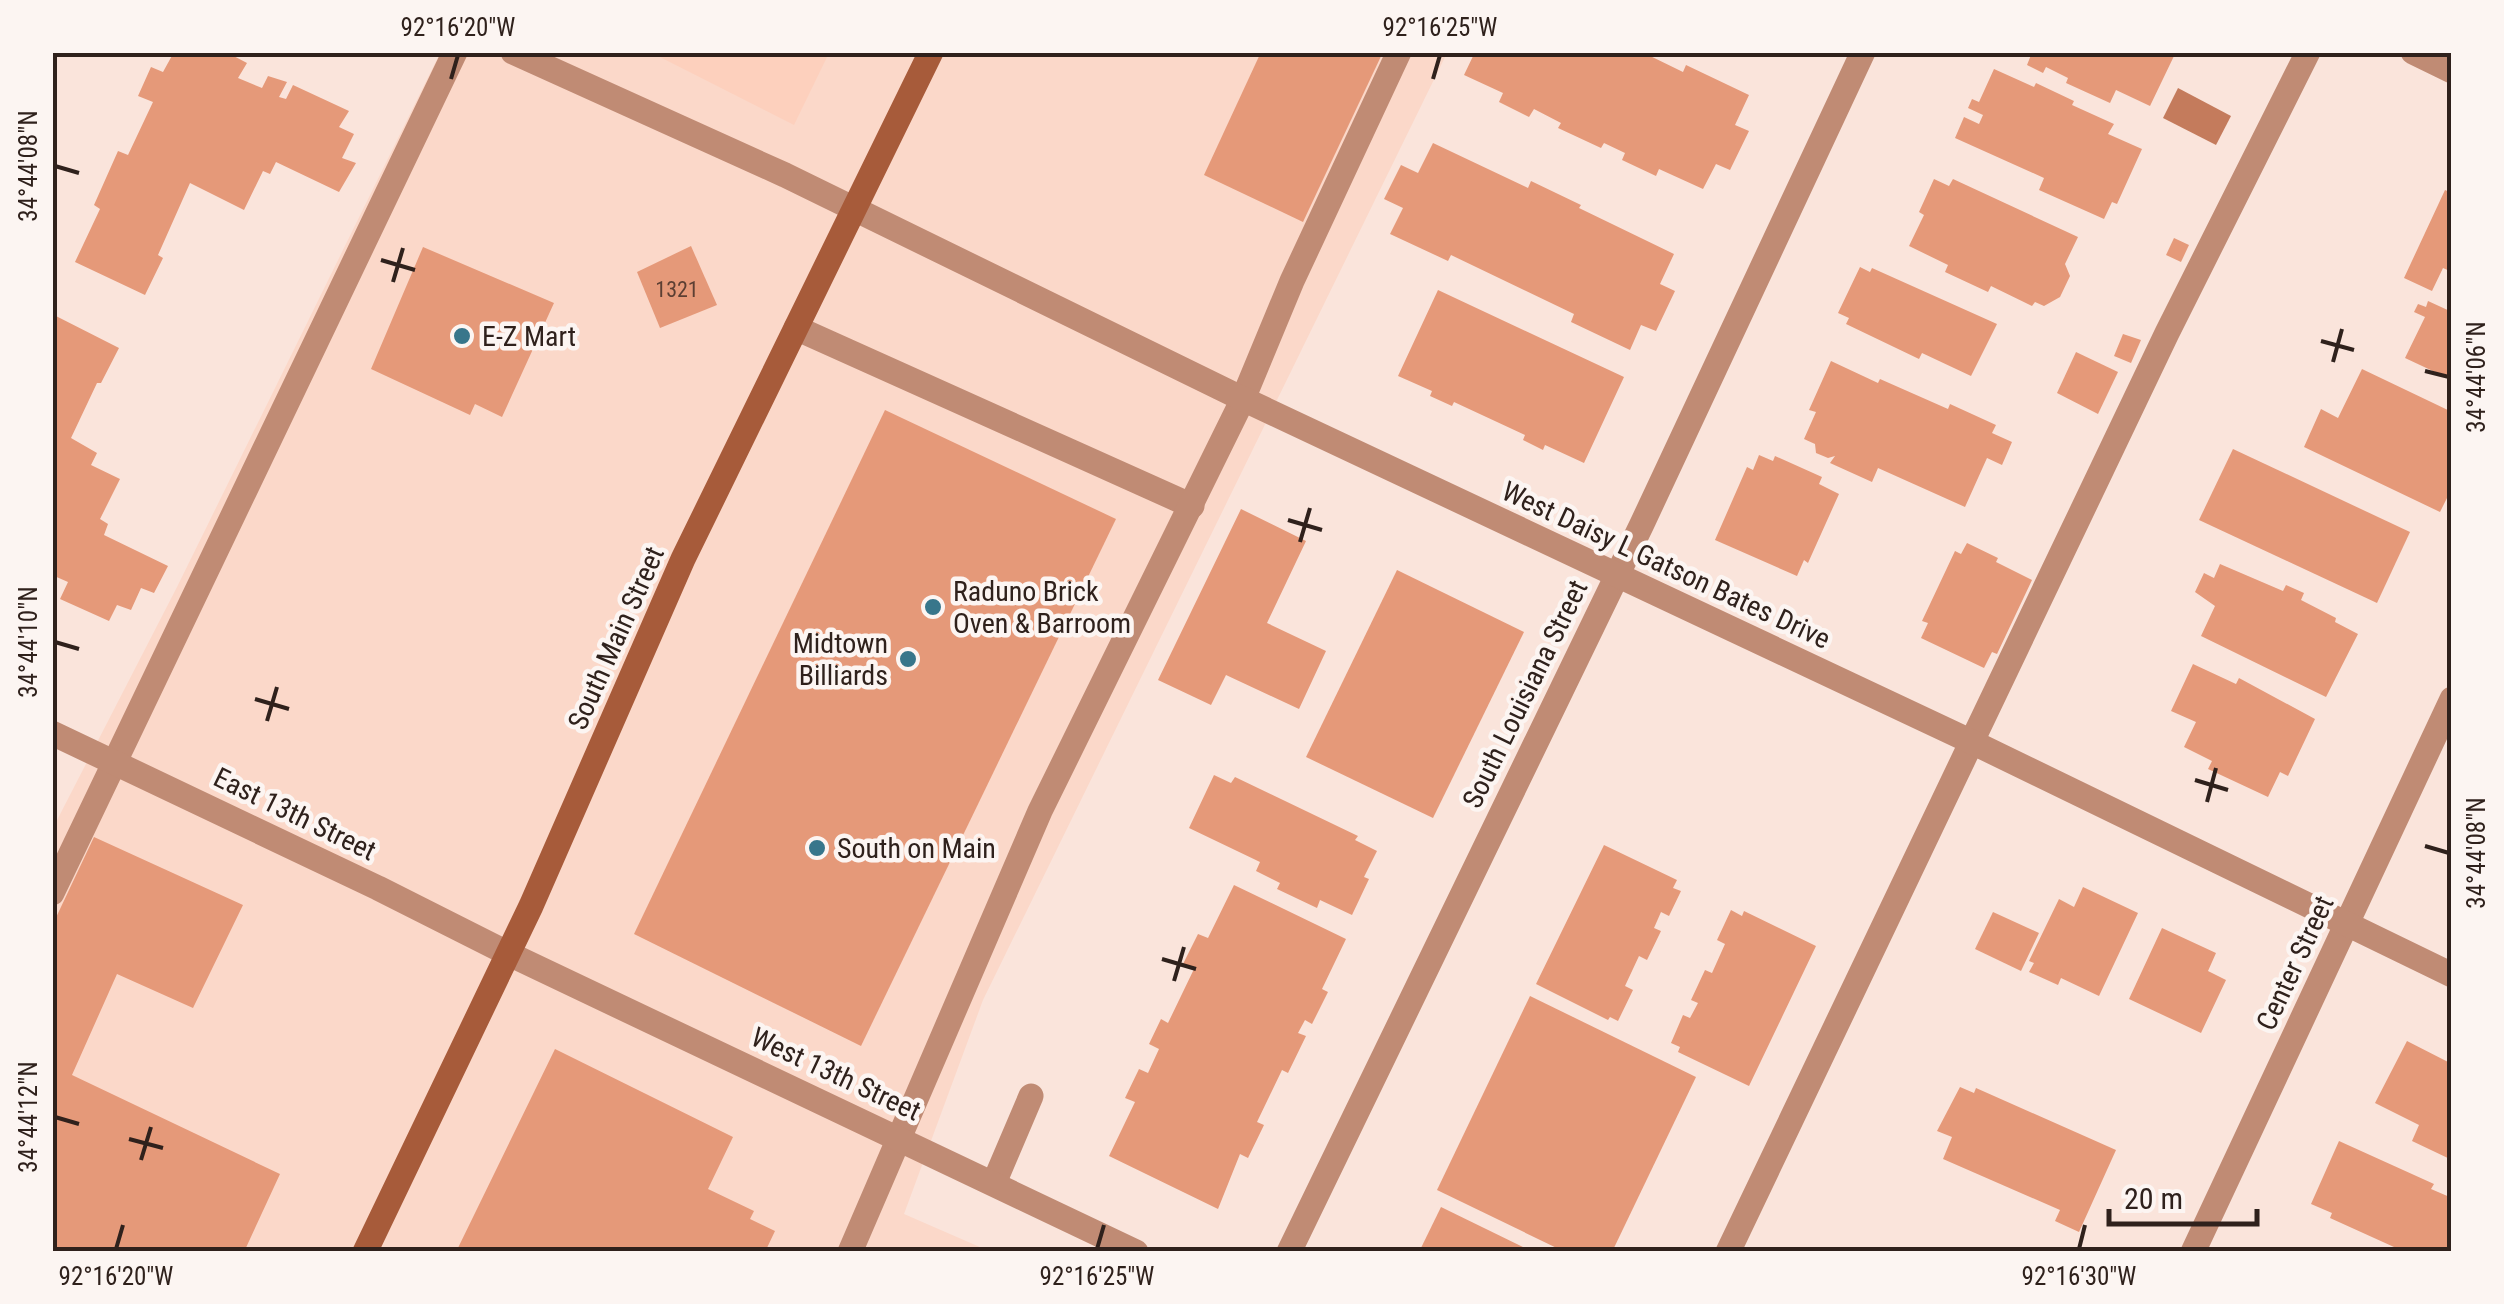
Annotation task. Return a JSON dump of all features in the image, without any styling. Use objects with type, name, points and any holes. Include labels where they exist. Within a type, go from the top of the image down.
[{"type":"main road","name":"South Main Street","points":[[365,1252],[509,954],[683,559],[931,52]]},
{"type":"street","points":[[52,892],[455,52]]},
{"type":"street","points":[[850,1252],[1040,811],[1244,399],[1292,281],[1398,52]]},
{"type":"street","name":"South Louisiana Street","points":[[1289,1252],[1616,575],[1862,52]]},
{"type":"street","points":[[1728,1252],[2166,333],[2308,52]]},
{"type":"street","points":[[2413,52],[2452,71]]},
{"type":"street","name":"West Daisy L Gatson Bates Drive","points":[[522,54],[785,175],[1244,399],[1972,742],[2452,975]]},
{"type":"street","points":[[796,328],[1192,506]]},
{"type":"street","name":"Center Street","points":[[2193,1252],[2452,699]]},
{"type":"street","name":"East 13th Street","points":[[52,733],[509,954]]},
{"type":"street","name":"West 13th Street","points":[[509,954],[1136,1252]]},
{"type":"street","points":[[994,1183],[1031,1096]]},
{"type":"shaded area","points":[[440,53],[1447,53],[983,1000],[904,1214],[989,1251],[53,1252],[53,828],[177,587]]},
{"type":"shaded area","points":[[652,53],[829,53],[794,125]]},
{"type":"shaded area","points":[[2178,88],[2231,116],[2216,145],[2163,118]]},
{"type":"building","points":[[174,52],[226,52],[247,63],[238,78],[262,88],[268,76],[287,82],[279,97],[286,99],[293,85],[349,111],[339,127],[354,134],[342,158],[356,163],[339,192],[276,162],[270,174],[263,171],[244,210],[190,183],[145,295],[75,262],[100,209],[94,205],[118,151],[128,155],[153,102],[138,96],[151,67],[163,72]]},
{"type":"building","points":[[1261,52],[1383,52],[1303,222],[1204,175]]},
{"type":"building","points":[[1475,52],[1642,52],[1683,72],[1686,65],[1749,95],[1735,125],[1749,131],[1730,170],[1716,164],[1703,189],[1659,169],[1656,176],[1622,160],[1625,153],[1604,143],[1601,148],[1558,128],[1561,123],[1534,109],[1529,117],[1499,102],[1503,93],[1464,75]]},
{"type":"building","points":[[2024,52],[2166,52],[2174,56],[2150,106],[2116,90],[2110,103],[2066,83],[2068,78],[2046,67],[2043,73],[2027,65],[2031,55]]},
{"type":"building","points":[[1994,69],[2074,101],[2072,105],[2114,124],[2108,134],[2142,149],[2117,204],[2112,202],[2104,219],[2039,190],[2044,178],[1955,138],[1964,117],[1979,124],[1983,115],[1968,108],[1972,99],[1979,102]]},
{"type":"building","points":[[1433,143],[1528,188],[1531,181],[1674,254],[1660,284],[1675,291],[1656,331],[1641,325],[1630,350],[1571,322],[1574,314],[1451,255],[1448,261],[1390,234],[1403,208],[1384,199],[1401,165],[1418,173]]},
{"type":"building","points":[[1934,179],[1949,186],[1953,179],[2078,237],[2065,264],[2070,276],[2060,297],[2044,306],[2035,302],[2032,306],[1991,286],[1988,292],[1945,272],[1948,265],[1909,246],[1924,215],[1919,212]]},
{"type":"building","points":[[2445,190],[2452,193],[2452,272],[2443,268],[2432,291],[2404,278]]},
{"type":"building","points":[[2174,238],[2189,245],[2181,262],[2166,255]]},
{"type":"building","name":"E-Z Mart","points":[[691,246],[717,305],[660,328],[637,272]]},
{"type":"building","name":"E-Z Mart","points":[[423,247],[554,303],[502,417],[475,404],[470,415],[371,369]]},
{"type":"building","points":[[1860,267],[1870,272],[1872,268],[1997,324],[1971,376],[1922,353],[1919,359],[1846,324],[1849,318],[1838,313]]},
{"type":"building","points":[[1438,290],[1624,377],[1584,463],[1545,445],[1543,450],[1523,440],[1525,435],[1454,402],[1452,406],[1430,396],[1432,391],[1398,376]]},
{"type":"building","points":[[2428,301],[2452,312],[2452,380],[2405,358],[2425,317],[2414,312],[2418,304],[2426,307]]},
{"type":"building","points":[[52,314],[119,348],[71,438],[97,453],[91,465],[120,479],[100,519],[108,524],[104,535],[168,566],[154,593],[141,588],[131,610],[117,605],[109,621],[60,599],[68,582],[52,575]]},
{"type":"building","points":[[2123,334],[2141,340],[2131,363],[2114,356]]},
{"type":"building","points":[[2076,352],[2118,372],[2098,414],[2057,393]]},
{"type":"building","points":[[1831,361],[1878,383],[1880,379],[1996,425],[1992,433],[2012,442],[2002,465],[1987,458],[1965,507],[1878,468],[1872,482],[1830,463],[1835,456],[1828,458],[1816,453],[1815,444],[1804,439],[1816,412],[1809,410]]},
{"type":"building","points":[[2362,369],[2452,412],[2452,488],[2440,512],[2304,447],[2321,409],[2338,418]]},
{"type":"building","points":[[885,410],[1116,519],[861,1046],[634,934]]},
{"type":"building","points":[[2233,449],[2410,532],[2377,603],[2199,520]]},
{"type":"building","points":[[1759,455],[1773,461],[1775,456],[1822,477],[1819,484],[1839,494],[1808,563],[1804,560],[1797,576],[1715,540],[1747,467],[1753,470]]},
{"type":"building","points":[[1241,509],[1306,541],[1267,623],[1326,651],[1299,709],[1226,675],[1211,705],[1158,680]]},
{"type":"building","points":[[1967,543],[2032,580],[1997,654],[1992,652],[1984,668],[1921,638],[1928,623],[1922,621],[1955,551],[1961,554]]},
{"type":"building","points":[[2220,564],[2283,591],[2286,585],[2304,593],[2301,600],[2358,634],[2326,697],[2201,636],[2215,606],[2195,592],[2204,573],[2214,578]]},
{"type":"building","points":[[1397,570],[1524,632],[1433,818],[1306,757]]},
{"type":"building","points":[[2193,664],[2236,684],[2239,678],[2315,719],[2288,776],[2280,772],[2268,797],[2208,769],[2212,761],[2184,747],[2196,722],[2171,711]]},
{"type":"building","points":[[1214,775],[1231,783],[1235,777],[1358,836],[1355,840],[1377,851],[1352,915],[1320,900],[1317,908],[1277,889],[1280,883],[1256,871],[1260,862],[1189,828]]},
{"type":"building","points":[[94,837],[243,905],[193,1008],[117,974],[72,1075],[280,1174],[244,1252],[52,1252],[52,926]]},
{"type":"building","points":[[1604,845],[1677,880],[1673,888],[1681,891],[1669,916],[1661,912],[1654,928],[1661,931],[1647,960],[1639,956],[1625,986],[1633,990],[1618,1021],[1610,1017],[1608,1020],[1536,984]]},
{"type":"building","points":[[1234,885],[1346,939],[1322,989],[1328,992],[1312,1024],[1305,1020],[1298,1033],[1306,1036],[1288,1073],[1282,1070],[1257,1122],[1264,1125],[1248,1158],[1240,1154],[1218,1209],[1109,1156],[1135,1102],[1125,1098],[1139,1069],[1148,1073],[1159,1049],[1149,1044],[1161,1019],[1168,1023],[1194,969],[1183,964],[1198,934],[1208,938]]},
{"type":"building","points":[[2083,887],[2138,913],[2099,996],[2061,978],[2058,985],[2029,972],[2034,963],[2029,961],[2059,899],[2074,907]]},
{"type":"building","points":[[1731,910],[1742,916],[1744,911],[1816,946],[1749,1086],[1678,1052],[1680,1047],[1671,1043],[1683,1015],[1690,1018],[1698,1003],[1691,1000],[1705,970],[1712,973],[1725,944],[1717,940]]},
{"type":"building","points":[[1993,912],[2039,933],[2021,971],[1975,949]]},
{"type":"building","points":[[2162,928],[2216,953],[2208,971],[2226,980],[2201,1033],[2129,999]]},
{"type":"building","points":[[1530,996],[1696,1077],[1612,1252],[1565,1252],[1437,1190]]},
{"type":"building","points":[[2407,1041],[2452,1064],[2452,1160],[2412,1141],[2419,1125],[2375,1103]]},
{"type":"building","points":[[555,1049],[733,1137],[708,1189],[754,1211],[750,1219],[775,1231],[765,1252],[456,1252]]},
{"type":"building","points":[[1960,1087],[1974,1093],[1976,1088],[2116,1150],[2079,1232],[2055,1221],[2060,1210],[1943,1159],[1952,1137],[1937,1131]]},
{"type":"building","points":[[2339,1141],[2434,1184],[2431,1189],[2452,1198],[2452,1252],[2405,1252],[2330,1218],[2332,1213],[2311,1204]]},
{"type":"building","points":[[1441,1207],[1533,1252],[1419,1252]]},
{"type":"place","name":"E-Z Mart","points":[[462,336]]},
{"type":"place","name":"Raduno Brick Oven & Barroom","points":[[933,607]]},
{"type":"place","name":"Midtown Billiards","points":[[908,659]]},
{"type":"place","name":"South on Main","points":[[817,848]]}]
